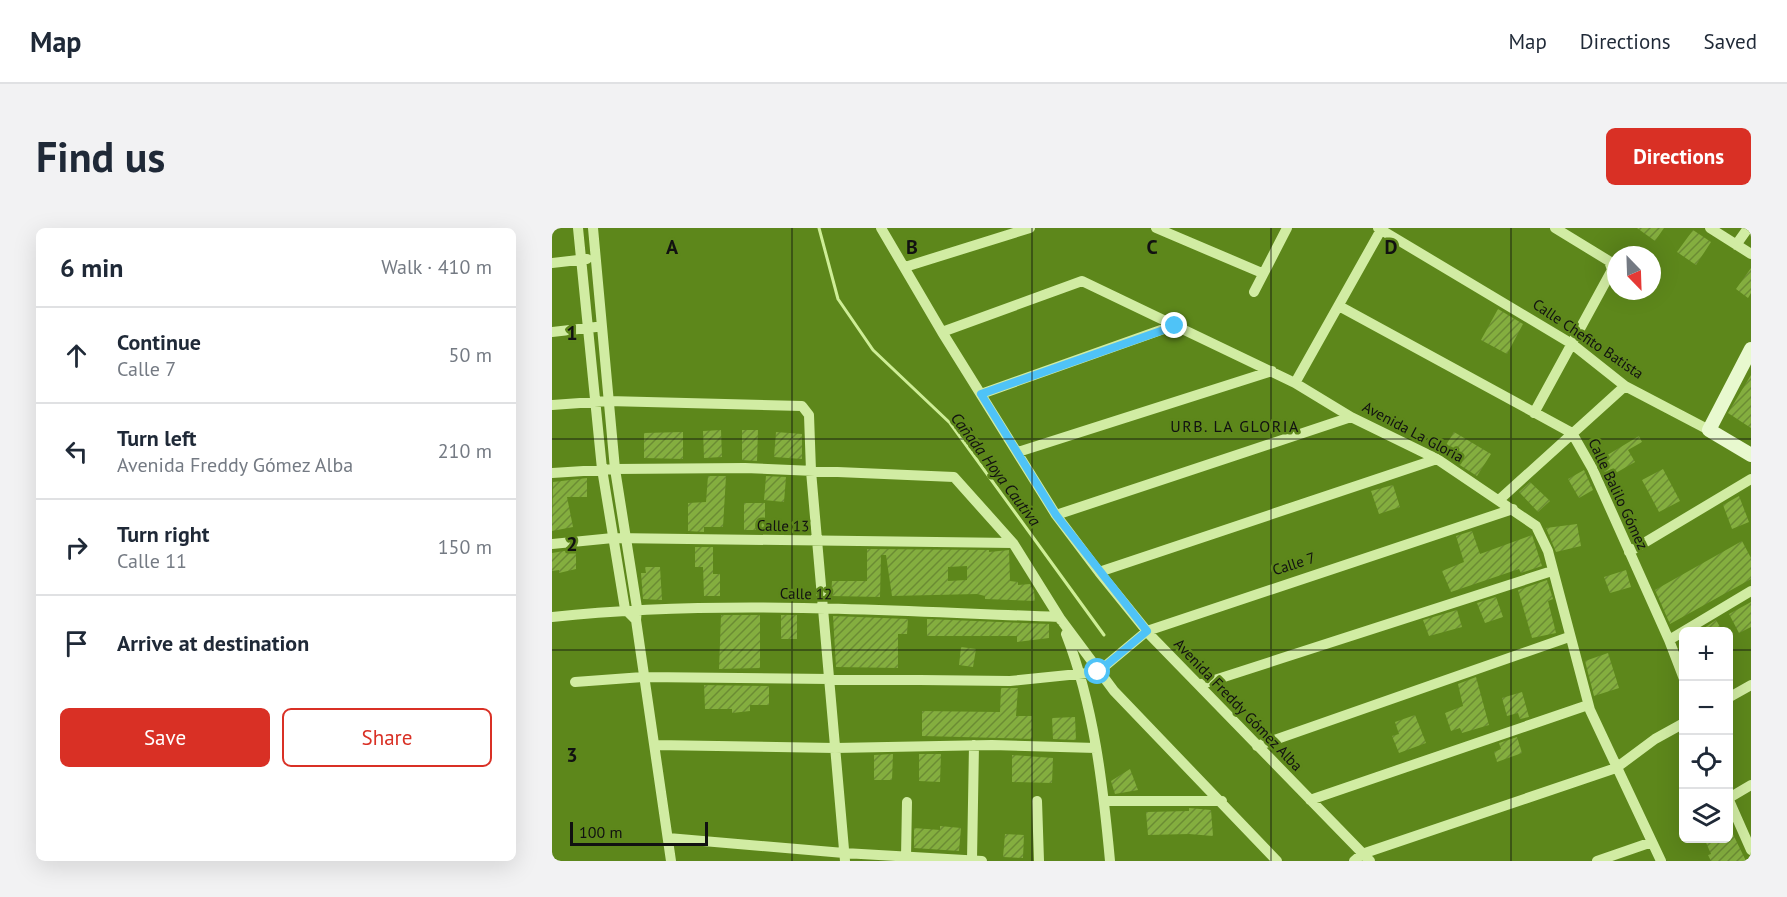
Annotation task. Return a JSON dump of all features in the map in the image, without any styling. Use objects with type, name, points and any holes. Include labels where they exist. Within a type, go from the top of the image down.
[{"type":"street","points":[[578,228],[590,328],[602,469],[625,609],[636,620]]},
{"type":"street","points":[[593,228],[615,469],[637,608],[636,620],[671,861]]},
{"type":"street","name":"Avenida Freddy Gómez Alba","points":[[881,228],[942,333],[1056,515],[1147,631],[1310,800],[1362,859]]},
{"type":"street","points":[[905,267],[1030,228]]},
{"type":"street","points":[[1156,228],[1262,273]]},
{"type":"street","points":[[1254,292],[1287,228]]},
{"type":"street","points":[[1295,383],[1380,228]]},
{"type":"street","name":"Calle Chefito Batista","points":[[1380,228],[1572,344],[1626,386],[1751,455]]},
{"type":"street","points":[[1534,413],[1609,276],[1612,265],[1605,257],[1555,228]]},
{"type":"street","points":[[1710,228],[1751,254]]},
{"type":"street","points":[[1736,245],[1748,228]]},
{"type":"street","points":[[552,262],[596,259]]},
{"type":"street","name":"Avenida La Gloria","points":[[942,333],[1082,282],[1295,383],[1351,417],[1437,459],[1513,509],[1542,533],[1588,705],[1661,861]]},
{"type":"street","name":"Calle Balilo Gómez","points":[[1339,306],[1572,433],[1592,468],[1669,640],[1679,668]]},
{"type":"street","points":[[552,332],[603,326]]},
{"type":"street","points":[[981,394],[1175,326]]},
{"type":"street","points":[[1709,430],[1751,349]]},
{"type":"street","points":[[1018,452],[1272,371]]},
{"type":"street","points":[[1499,500],[1626,386]]},
{"type":"street","points":[[552,405],[608,400],[802,406],[809,415],[822,609],[845,857]]},
{"type":"street","points":[[1056,515],[1351,417]]},
{"type":"street","points":[[1100,572],[1437,459]]},
{"type":"street","points":[[552,473],[602,469],[811,471],[947,476],[960,481],[1013,543],[1059,617],[1098,672],[1276,861]]},
{"type":"street","points":[[1629,552],[1751,479]]},
{"type":"street","name":"Calle 7","points":[[1098,672],[1147,631],[1513,509]]},
{"type":"street","name":"Calle 13","points":[[552,544],[613,538],[1013,543]]},
{"type":"street","points":[[1199,686],[1552,571]]},
{"type":"street","points":[[1669,640],[1751,591]]},
{"type":"street","name":"Calle 12","points":[[552,616],[637,608],[822,609],[1059,617]]},
{"type":"street","points":[[1059,617],[1082,674],[1105,801],[1110,861]]},
{"type":"street","points":[[1257,746],[1569,637]]},
{"type":"street","points":[[575,682],[644,677],[1010,681],[1098,672]]},
{"type":"street","points":[[1733,695],[1751,685]]},
{"type":"street","points":[[1310,800],[1588,705]]},
{"type":"street","points":[[1362,859],[1616,768],[1655,739],[1679,725]]},
{"type":"street","points":[[655,745],[835,748],[974,745],[1096,748]]},
{"type":"street","points":[[668,838],[845,857],[906,857],[977,861],[974,745]]},
{"type":"street","points":[[1733,796],[1751,785]]},
{"type":"street","points":[[1037,801],[1039,861]]},
{"type":"street","points":[[1105,801],[1221,801]]},
{"type":"street","points":[[906,857],[907,802]]},
{"type":"street","points":[[1733,807],[1751,850]]},
{"type":"street","points":[[1597,861],[1652,842]]},
{"type":"building","points":[[1637,228],[1664,228],[1655,241]]},
{"type":"building","points":[[1693,230],[1711,242],[1696,265],[1677,252]]},
{"type":"building","points":[[1751,268],[1751,293],[1748,298],[1736,289]]},
{"type":"building","points":[[1498,309],[1523,324],[1507,354],[1481,340]]},
{"type":"building","points":[[1751,375],[1751,428],[1728,413]]},
{"type":"building","points":[[721,430],[722,457],[704,458],[703,431]]},
{"type":"building","points":[[742,430],[758,430],[757,461],[742,460]]},
{"type":"building","points":[[683,432],[683,459],[644,458],[644,433]]},
{"type":"building","points":[[776,432],[802,434],[802,459],[774,457]]},
{"type":"building","points":[[1454,432],[1491,454],[1477,476],[1441,453]]},
{"type":"building","points":[[1639,436],[1642,442],[1628,450],[1635,462],[1614,474],[1612,469],[1605,473],[1600,463],[1606,460],[1604,457]]},
{"type":"building","points":[[1663,469],[1680,501],[1659,512],[1642,480]]},
{"type":"building","points":[[1584,470],[1593,490],[1579,498],[1568,479]]},
{"type":"building","points":[[708,476],[726,476],[723,527],[704,527],[704,532],[688,531],[688,503],[706,502]]},
{"type":"building","points":[[766,476],[786,477],[784,502],[764,500]]},
{"type":"building","points":[[587,478],[587,497],[567,497],[573,527],[552,531],[553,482]]},
{"type":"building","points":[[1530,482],[1550,501],[1538,512],[1519,492]]},
{"type":"building","points":[[1393,485],[1400,507],[1379,514],[1371,491]]},
{"type":"building","points":[[1739,496],[1749,522],[1732,529],[1723,505]]},
{"type":"building","points":[[744,503],[765,503],[765,530],[744,530]]},
{"type":"building","points":[[1577,524],[1581,546],[1556,552],[1546,528]]},
{"type":"building","points":[[1472,531],[1480,554],[1532,535],[1542,566],[1521,573],[1519,569],[1451,592],[1442,571],[1464,562],[1456,536]]},
{"type":"building","points":[[1742,541],[1751,558],[1751,579],[1670,624],[1655,590]]},
{"type":"building","points":[[695,547],[713,547],[713,574],[720,574],[720,596],[704,596],[703,567],[695,567]]},
{"type":"building","points":[[576,549],[576,569],[559,573],[559,570],[552,571],[552,553]]},
{"type":"building","points":[[867,549],[989,550],[989,552],[1009,550],[1010,581],[1018,582],[1018,585],[1030,584],[1034,591],[1035,601],[985,599],[985,596],[977,594],[892,596],[886,555],[881,555],[880,597],[831,596],[832,581],[867,581]],"holes":[[[967,566],[967,580],[948,581],[948,567]]]},
{"type":"building","points":[[645,567],[660,567],[662,600],[643,599],[641,573],[646,573]]},
{"type":"building","points":[[1626,570],[1631,587],[1610,593],[1604,577]]},
{"type":"building","points":[[1547,580],[1553,599],[1548,601],[1556,633],[1532,638],[1518,590]]},
{"type":"building","points":[[1496,597],[1503,617],[1485,623],[1477,603]]},
{"type":"building","points":[[1751,602],[1751,627],[1739,633],[1729,614]]},
{"type":"building","points":[[1457,610],[1462,627],[1429,636],[1423,620]]},
{"type":"building","points":[[721,615],[760,615],[760,668],[719,669]]},
{"type":"building","points":[[781,615],[797,615],[797,639],[781,639]]},
{"type":"building","points":[[833,616],[908,619],[907,634],[898,634],[898,668],[836,667]]},
{"type":"building","points":[[927,619],[1049,624],[1049,638],[1017,642],[1017,636],[927,636]]},
{"type":"building","points":[[1716,620],[1720,627],[1706,627]]},
{"type":"building","points":[[961,647],[976,649],[973,667],[959,665]]},
{"type":"building","points":[[1608,653],[1619,688],[1594,696],[1585,661]]},
{"type":"building","points":[[1476,677],[1489,725],[1462,733],[1460,728],[1451,731],[1445,713],[1463,706],[1458,684]]},
{"type":"building","points":[[704,685],[769,686],[769,705],[750,705],[750,711],[732,713],[732,709],[705,709]]},
{"type":"building","points":[[1001,688],[1018,688],[1016,716],[1032,716],[1032,739],[922,736],[922,711],[1000,712]]},
{"type":"building","points":[[1522,692],[1529,717],[1520,719],[1518,713],[1507,716],[1502,698]]},
{"type":"building","points":[[1415,715],[1426,743],[1399,753],[1392,736],[1399,734],[1395,722]]},
{"type":"building","points":[[1075,717],[1076,740],[1053,739],[1052,718]]},
{"type":"building","points":[[1517,737],[1522,753],[1497,762],[1494,752],[1501,749],[1499,743]]},
{"type":"building","points":[[893,754],[892,780],[874,780],[874,755]]},
{"type":"building","points":[[919,754],[941,754],[940,782],[919,781]]},
{"type":"building","points":[[1012,755],[1053,758],[1052,783],[1012,782]]},
{"type":"building","points":[[1130,769],[1138,790],[1115,794],[1111,781]]},
{"type":"building","points":[[1189,808],[1211,810],[1213,836],[1148,835],[1146,812],[1189,811]]},
{"type":"building","points":[[940,826],[961,828],[959,851],[914,848],[914,828],[940,830]]},
{"type":"building","points":[[1005,834],[1024,835],[1023,858],[1003,857]]},
{"type":"building","points":[[1733,834],[1746,861],[1711,861],[1708,855],[1711,854],[1706,843],[1733,843]]},
{"type":"waterway","name":"Cañada Hoya Cautiva","points":[[819,228],[838,299],[873,350],[950,423],[1104,635]]},
{"type":"district","name":"URB. LA GLORIA","points":[[1235,426]]},
{"type":"route","points":[[1098,672],[1147,631],[1056,515],[981,394],[1175,326]]}]
